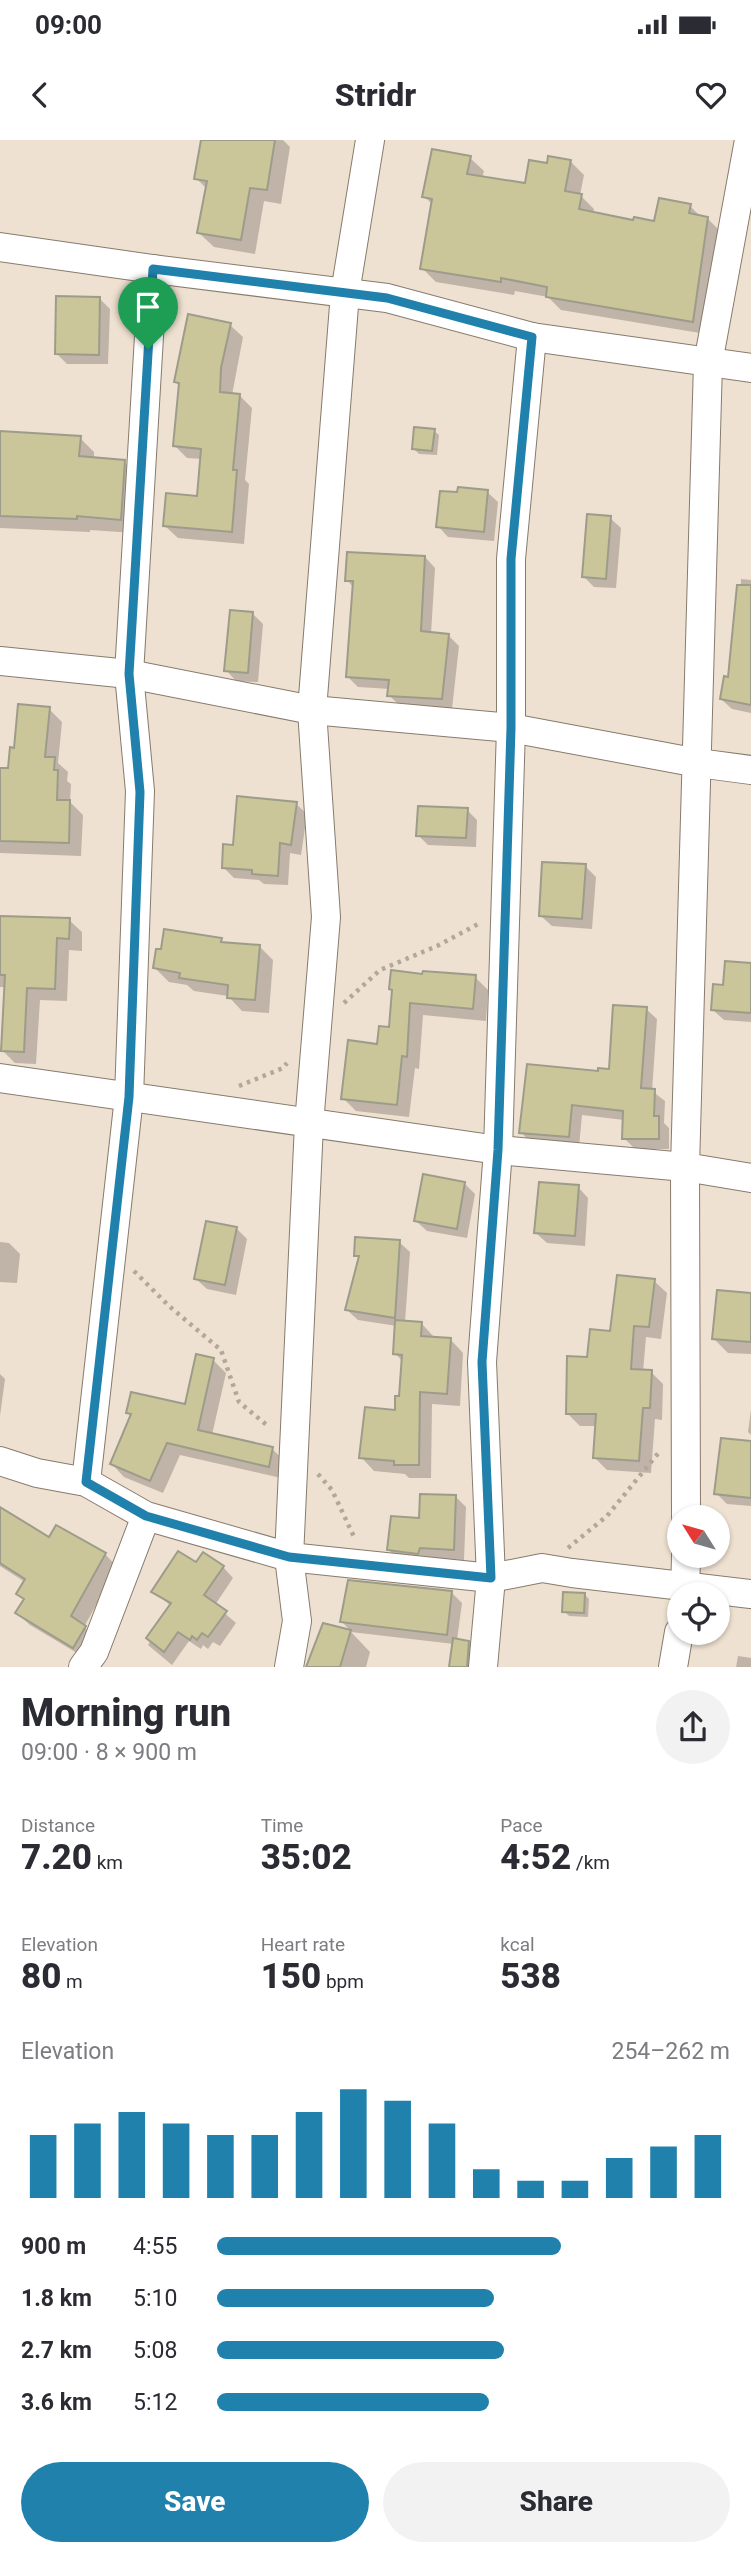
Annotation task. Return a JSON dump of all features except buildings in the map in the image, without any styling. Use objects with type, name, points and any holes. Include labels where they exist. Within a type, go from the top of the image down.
[{"type":"street","points":[[289,1667],[297,1621],[289,1557],[309,1124],[326,917],[312,710],[345,293],[370,140]]},
{"type":"street","points":[[686,1505],[685,1167],[708,363],[749,140]]},
{"type":"street","points":[[0,247],[387,298],[532,337],[751,368]]},
{"type":"street","points":[[86,1482],[129,1097],[140,792],[129,674],[153,269]]},
{"type":"street","points":[[484,1667],[491,1578],[482,1362],[498,1150],[511,728],[511,559],[532,337]]},
{"type":"street","points":[[0,661],[129,674],[312,710],[511,728],[698,763],[751,770]]},
{"type":"street","points":[[0,1078],[498,1150],[685,1167],[751,1178]]},
{"type":"street","points":[[0,1461],[37,1473],[86,1482],[146,1516],[289,1557],[491,1578],[542,1568],[667,1587]]},
{"type":"street","points":[[83,1667],[94,1652],[146,1516]]},
{"type":"street","points":[[730,1593],[751,1594]]},
{"type":"street","points":[[673,1667],[677,1645]]},
{"type":"path","points":[[238,1087],[283,1068],[317,1028],[380,970],[437,946],[505,909]]},
{"type":"path","points":[[112,1248],[169,1306],[221,1350],[239,1402],[294,1448],[332,1490],[367,1565]]},
{"type":"path","points":[[542,1568],[607,1516],[664,1446]]},
{"type":"route","points":[[153,269],[387,298],[532,337],[511,559],[511,728],[498,1150],[482,1362],[491,1578],[289,1557],[146,1516],[86,1482],[129,1097],[140,792],[129,674],[148,349],[153,269]]}]
